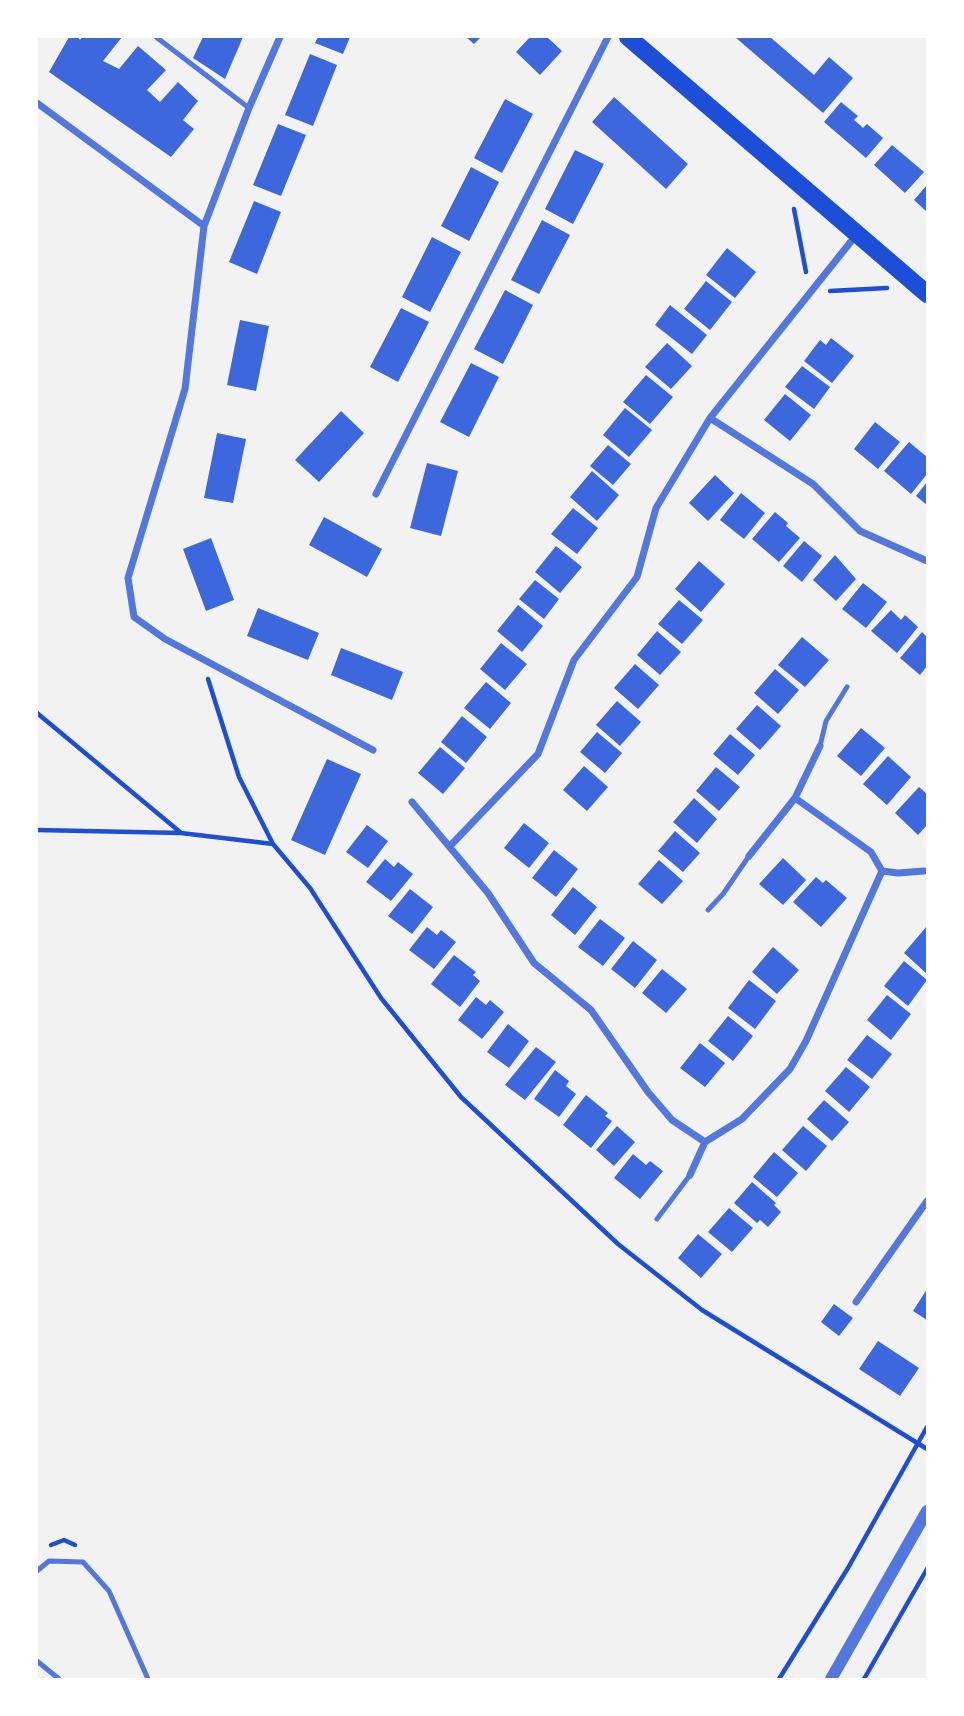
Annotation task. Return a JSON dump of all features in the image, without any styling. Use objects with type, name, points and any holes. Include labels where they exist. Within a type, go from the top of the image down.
[{"type":"main road","points":[[628,37],[927,294]]},
{"type":"street","points":[[280,37],[249,108],[204,226],[186,388],[128,578],[134,618],[164,639],[373,750]]},
{"type":"street","points":[[376,495],[608,37]]},
{"type":"street","points":[[37,103],[204,226]]},
{"type":"street","points":[[451,845],[538,754],[573,660],[637,576],[656,508],[710,418],[857,233]]},
{"type":"street","points":[[710,418],[813,484],[860,531],[927,561]]},
{"type":"street","points":[[749,856],[795,798],[820,746]]},
{"type":"street","points":[[795,798],[871,852],[882,871]]},
{"type":"street","points":[[412,802],[451,845],[488,893],[534,963],[591,1010],[648,1092],[673,1120],[705,1142]]},
{"type":"street","points":[[882,871],[898,873],[926,869]]},
{"type":"street","points":[[690,1175],[705,1142],[742,1119],[790,1069],[806,1041],[882,871]]},
{"type":"street","points":[[856,1303],[927,1201]]},
{"type":"street","points":[[831,1679],[927,1511]]},
{"type":"lane","points":[[157,37],[249,108]]},
{"type":"lane","points":[[820,746],[826,721],[846,687]]},
{"type":"lane","points":[[708,910],[723,894],[749,856]]},
{"type":"lane","points":[[657,1219],[690,1175]]},
{"type":"lane","points":[[37,1571],[49,1561],[83,1562],[109,1591],[148,1679]]},
{"type":"lane","points":[[37,1661],[59,1679]]},
{"type":"path","points":[[201,659],[239,778],[273,844],[310,888],[381,998],[461,1097],[618,1244],[702,1310],[927,1449]]},
{"type":"path","points":[[37,713],[181,833]]},
{"type":"path","points":[[37,830],[181,833],[273,844]]},
{"type":"path","points":[[779,1679],[848,1568],[927,1427]]},
{"type":"path","points":[[864,1679],[927,1569]]},
{"type":"building","points":[[69,37],[78,37],[80,40],[82,37],[122,37],[103,61],[119,69],[138,46],[166,70],[147,90],[160,102],[178,82],[198,101],[183,120],[194,129],[171,157],[49,72]]},
{"type":"building","points":[[203,37],[243,37],[225,79],[193,58]]},
{"type":"building","points":[[318,37],[350,37],[343,54],[315,43]]},
{"type":"building","points":[[466,37],[481,37],[474,44]]},
{"type":"building","points":[[530,37],[547,37],[562,51],[540,75],[516,52]]},
{"type":"building","points":[[735,37],[770,37],[814,75],[829,57],[853,78],[823,113]]},
{"type":"building","points":[[310,54],[337,65],[313,126],[285,115]]},
{"type":"building","points":[[614,97],[688,164],[666,189],[592,122]]},
{"type":"building","points":[[505,99],[533,114],[502,173],[474,158]]},
{"type":"building","points":[[841,102],[858,116],[854,120],[863,128],[867,124],[883,138],[866,158],[824,122]]},
{"type":"building","points":[[278,124],[306,135],[281,196],[253,185]]},
{"type":"building","points":[[892,145],[924,172],[905,193],[874,165]]},
{"type":"building","points":[[575,150],[604,164],[573,224],[545,209]]},
{"type":"building","points":[[471,167],[499,182],[469,241],[441,226]]},
{"type":"building","points":[[927,185],[927,212],[914,200]]},
{"type":"building","points":[[254,201],[281,212],[257,274],[229,262]]},
{"type":"building","points":[[542,220],[570,235],[539,294],[511,280]]},
{"type":"building","points":[[432,237],[461,252],[430,312],[402,297]]},
{"type":"building","points":[[727,248],[756,272],[735,298],[706,275]]},
{"type":"building","points":[[706,281],[732,302],[710,330],[684,309]]},
{"type":"building","points":[[505,290],[533,305],[503,364],[474,349]]},
{"type":"building","points":[[670,305],[707,335],[692,354],[655,325]]},
{"type":"building","points":[[401,308],[429,322],[398,382],[370,367]]},
{"type":"building","points":[[240,320],[269,326],[256,391],[227,385]]},
{"type":"building","points":[[831,338],[854,356],[832,383],[804,361],[820,340],[826,345]]},
{"type":"building","points":[[667,343],[692,366],[671,389],[645,367]]},
{"type":"building","points":[[471,363],[499,377],[469,437],[440,422]]},
{"type":"building","points":[[802,366],[830,387],[814,409],[785,387]]},
{"type":"building","points":[[646,375],[673,397],[650,424],[623,402]]},
{"type":"building","points":[[785,394],[811,415],[790,441],[764,420]]},
{"type":"building","points":[[625,408],[652,430],[629,457],[603,435]]},
{"type":"building","points":[[341,411],[364,433],[319,482],[295,460]]},
{"type":"building","points":[[875,422],[900,442],[878,469],[854,449]]},
{"type":"building","points":[[217,433],[246,439],[233,503],[204,498]]},
{"type":"building","points":[[909,442],[927,457],[927,474],[911,494],[884,471]]},
{"type":"building","points":[[608,445],[631,464],[613,485],[590,466]]},
{"type":"building","points":[[427,463],[458,471],[441,536],[410,528]]},
{"type":"building","points":[[592,471],[619,495],[597,521],[570,497]]},
{"type":"building","points":[[715,475],[734,493],[708,521],[689,503]]},
{"type":"building","points":[[927,482],[927,505],[916,496]]},
{"type":"building","points":[[741,493],[765,513],[744,539],[720,520]]},
{"type":"building","points":[[573,508],[598,528],[577,554],[551,534]]},
{"type":"building","points":[[775,512],[800,538],[779,562],[752,539]]},
{"type":"building","points":[[324,517],[382,549],[367,577],[309,545]]},
{"type":"building","points":[[211,538],[234,600],[206,611],[183,549]]},
{"type":"building","points":[[804,541],[822,556],[802,582],[783,566]]},
{"type":"building","points":[[556,546],[582,567],[560,593],[535,572]]},
{"type":"building","points":[[835,555],[856,579],[836,601],[813,580]]},
{"type":"building","points":[[699,561],[725,584],[701,612],[675,589]]},
{"type":"building","points":[[535,580],[559,599],[544,619],[519,599]]},
{"type":"building","points":[[863,583],[887,602],[866,628],[842,609]]},
{"type":"building","points":[[679,600],[703,620],[682,644],[658,624]]},
{"type":"building","points":[[518,605],[543,626],[522,652],[497,631]]},
{"type":"building","points":[[258,608],[319,633],[308,660],[247,636]]},
{"type":"building","points":[[891,610],[901,620],[905,615],[918,627],[897,653],[871,631]]},
{"type":"building","points":[[657,631],[681,652],[660,675],[637,655]]},
{"type":"building","points":[[922,632],[927,637],[927,666],[920,675],[900,658]]},
{"type":"building","points":[[802,637],[829,660],[805,687],[778,665]]},
{"type":"building","points":[[501,643],[527,664],[505,690],[480,669]]},
{"type":"building","points":[[341,648],[403,672],[392,700],[331,675]]},
{"type":"building","points":[[635,664],[659,685],[638,709],[614,688]]},
{"type":"building","points":[[775,669],[799,690],[778,714],[754,693]]},
{"type":"building","points":[[486,682],[511,703],[490,729],[464,708]]},
{"type":"building","points":[[617,701],[641,722],[620,746],[596,725]]},
{"type":"building","points":[[757,705],[781,726],[760,750],[736,729]]},
{"type":"building","points":[[462,716],[487,737],[466,763],[441,742]]},
{"type":"building","points":[[861,728],[885,748],[861,776],[837,756]]},
{"type":"building","points":[[597,732],[622,753],[605,773],[580,752]]},
{"type":"building","points":[[730,734],[755,755],[738,775],[713,754]]},
{"type":"building","points":[[440,747],[465,768],[443,794],[418,773]]},
{"type":"building","points":[[888,756],[911,777],[887,805],[863,784]]},
{"type":"building","points":[[327,759],[361,774],[325,855],[291,840]]},
{"type":"building","points":[[584,766],[608,787],[587,811],[563,790]]},
{"type":"building","points":[[716,767],[740,787],[719,811],[696,791]]},
{"type":"building","points":[[919,787],[927,794],[927,825],[918,835],[895,813]]},
{"type":"building","points":[[694,798],[717,819],[697,843],[673,822]]},
{"type":"building","points":[[524,823],[549,843],[529,868],[504,848]]},
{"type":"building","points":[[367,825],[388,841],[368,868],[346,852]]},
{"type":"building","points":[[675,831],[700,853],[683,872],[658,851]]},
{"type":"building","points":[[554,850],[578,869],[556,897],[532,878]]},
{"type":"building","points":[[783,858],[806,880],[783,905],[759,884]]},
{"type":"building","points":[[385,859],[394,867],[398,862],[413,874],[391,901],[366,882]]},
{"type":"building","points":[[659,860],[683,881],[662,904],[638,884]]},
{"type":"building","points":[[816,877],[823,883],[826,880],[847,898],[821,927],[793,902]]},
{"type":"building","points":[[573,887],[597,907],[575,935],[551,915]]},
{"type":"building","points":[[410,889],[433,907],[412,934],[388,916]]},
{"type":"building","points":[[600,919],[625,938],[603,966],[578,947]]},
{"type":"building","points":[[927,926],[927,974],[904,953]]},
{"type":"building","points":[[427,927],[437,935],[441,930],[456,942],[434,969],[409,950]]},
{"type":"building","points":[[633,941],[657,960],[635,988],[611,969]]},
{"type":"building","points":[[773,947],[799,970],[777,994],[752,972]]},
{"type":"building","points":[[454,955],[476,972],[473,975],[480,981],[460,1007],[431,984]]},
{"type":"building","points":[[904,961],[927,980],[908,1006],[884,986]]},
{"type":"building","points":[[662,969],[687,989],[666,1013],[642,993]]},
{"type":"building","points":[[749,980],[776,1001],[755,1029],[728,1008]]},
{"type":"building","points":[[887,995],[911,1014],[891,1040],[867,1020]]},
{"type":"building","points":[[476,997],[486,1005],[490,1000],[504,1012],[482,1039],[458,1020]]},
{"type":"building","points":[[728,1016],[753,1036],[733,1061],[708,1041]]},
{"type":"building","points":[[508,1024],[529,1041],[509,1068],[487,1052]]},
{"type":"building","points":[[867,1035],[892,1054],[872,1079],[847,1060]]},
{"type":"building","points":[[700,1043],[725,1063],[705,1087],[680,1068]]},
{"type":"building","points":[[536,1047],[556,1062],[525,1100],[505,1085]]},
{"type":"building","points":[[846,1067],[870,1087],[849,1112],[825,1091]]},
{"type":"building","points":[[555,1070],[569,1081],[566,1086],[576,1094],[559,1117],[534,1099]]},
{"type":"building","points":[[586,1095],[608,1113],[605,1116],[612,1121],[591,1148],[563,1125]]},
{"type":"building","points":[[824,1100],[849,1122],[832,1141],[807,1119]]},
{"type":"building","points":[[617,1126],[635,1142],[614,1166],[596,1150]]},
{"type":"building","points":[[803,1126],[827,1146],[806,1171],[782,1150]]},
{"type":"building","points":[[774,1152],[798,1173],[777,1197],[753,1177]]},
{"type":"building","points":[[633,1154],[646,1165],[650,1161],[663,1171],[640,1199],[614,1178]]},
{"type":"building","points":[[752,1182],[776,1203],[774,1205],[781,1212],[768,1227],[760,1220],[757,1223],[734,1203]]},
{"type":"building","points":[[729,1208],[753,1228],[732,1252],[708,1232]]},
{"type":"building","points":[[698,1234],[722,1254],[701,1278],[678,1258]]},
{"type":"building","points":[[927,1289],[927,1320],[913,1311]]},
{"type":"building","points":[[834,1304],[853,1318],[839,1336],[821,1322]]},
{"type":"building","points":[[878,1341],[919,1368],[900,1396],[859,1369]]}]
